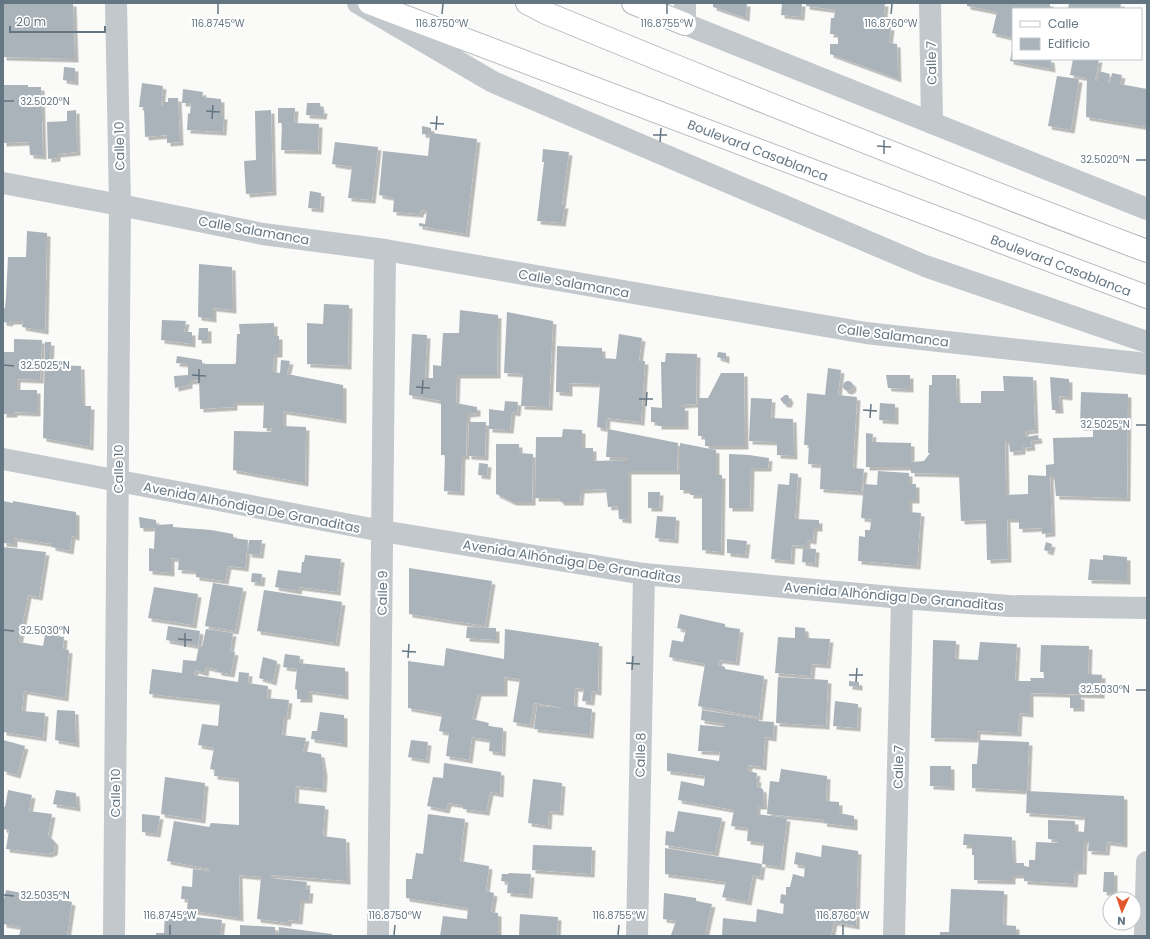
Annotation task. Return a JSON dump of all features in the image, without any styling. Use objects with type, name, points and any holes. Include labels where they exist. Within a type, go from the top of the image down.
[{"type":"main road","name":"Boulevard Casablanca","points":[[369,3],[1147,297]]},
{"type":"main road","points":[[527,3],[682,69],[1023,204],[1147,251]]},
{"type":"main road","points":[[633,3],[685,13]]},
{"type":"street","name":"Calle 10","points":[[114,936],[120,205],[116,3]]},
{"type":"street","points":[[358,3],[493,82],[925,266],[1147,342]]},
{"type":"street","name":"Calle 7","points":[[930,3],[932,123]]},
{"type":"street","points":[[685,13],[932,123],[1147,209]]},
{"type":"street","name":"Calle Salamanca","points":[[3,183],[263,234],[385,250],[866,333],[1147,364]]},
{"type":"street","name":"Calle 9","points":[[378,936],[385,250]]},
{"type":"street","name":"Avenida Alhóndiga De Granaditas","points":[[3,459],[382,531],[644,574],[902,598],[1009,606],[1147,608]]},
{"type":"street","name":"Calle 8","points":[[637,936],[644,574]]},
{"type":"street","name":"Calle 7","points":[[894,936],[902,598]]},
{"type":"street","points":[[1145,936],[1147,862]]},
{"type":"building","points":[[3,3],[73,3],[75,59],[3,57]]},
{"type":"building","points":[[713,3],[747,3],[746,18],[713,7]]},
{"type":"building","points":[[782,3],[802,3],[801,17],[781,15]]},
{"type":"building","points":[[806,3],[885,3],[883,26],[891,27],[889,43],[897,44],[898,79],[830,54],[830,44],[838,44],[838,34],[830,34],[831,18],[834,18],[835,10],[806,6]]},
{"type":"building","points":[[967,3],[1050,3],[1050,8],[1012,8],[1012,38],[992,33],[997,12],[967,6]]},
{"type":"building","points":[[1069,3],[1121,3],[1120,8],[1068,8]]},
{"type":"building","points":[[1012,50],[1012,60],[1051,60],[1052,69],[1010,61]]},
{"type":"building","points":[[1073,60],[1099,60],[1095,80],[1097,81],[1099,71],[1110,74],[1108,82],[1110,83],[1112,73],[1122,75],[1120,84],[1147,89],[1147,127],[1086,117],[1087,78],[1070,75]]},
{"type":"building","points":[[64,67],[75,68],[75,82],[63,80]]},
{"type":"building","points":[[1057,76],[1079,79],[1071,130],[1048,126]]},
{"type":"building","points":[[142,83],[163,86],[161,106],[164,105],[164,102],[168,102],[168,98],[178,98],[180,142],[167,143],[167,135],[145,137],[144,107],[139,107]]},
{"type":"building","points":[[3,85],[28,85],[28,87],[41,87],[43,156],[30,155],[29,142],[3,143]]},
{"type":"building","points":[[183,89],[203,92],[202,97],[221,99],[221,116],[224,116],[223,132],[187,130],[188,113],[190,114],[191,103],[182,103]]},
{"type":"building","points":[[307,103],[320,103],[321,110],[324,110],[323,116],[306,115]]},
{"type":"building","points":[[278,108],[295,108],[294,123],[319,124],[318,151],[281,150],[282,123],[278,123]]},
{"type":"building","points":[[76,110],[77,152],[57,154],[57,158],[48,159],[47,122],[67,121],[67,111]]},
{"type":"building","points":[[271,110],[273,192],[246,194],[244,161],[256,160],[255,111]]},
{"type":"building","points":[[422,126],[431,128],[431,133],[477,139],[466,234],[419,226],[419,223],[425,224],[427,211],[421,210],[420,214],[393,212],[394,198],[379,195],[383,151],[428,156],[430,135],[422,134]]},
{"type":"building","points":[[335,142],[378,147],[372,200],[348,198],[352,167],[332,164]]},
{"type":"building","points":[[543,149],[569,152],[562,205],[565,205],[562,223],[537,221],[544,162],[542,162]]},
{"type":"building","points":[[310,191],[321,193],[320,209],[308,208]]},
{"type":"building","points":[[27,231],[47,233],[45,331],[22,327],[23,321],[10,321],[9,323],[3,322],[8,257],[26,257]]},
{"type":"building","points":[[199,264],[232,267],[233,310],[213,308],[213,319],[198,317]]},
{"type":"building","points":[[324,304],[349,305],[348,366],[307,364],[307,323],[323,324]]},
{"type":"building","points":[[460,310],[498,315],[497,375],[457,375],[456,403],[477,407],[477,413],[467,414],[466,456],[462,456],[461,492],[444,491],[445,455],[441,455],[441,401],[409,395],[412,334],[427,335],[425,378],[433,378],[433,365],[441,366],[443,333],[459,333]]},
{"type":"building","points":[[507,312],[553,321],[549,407],[521,406],[523,374],[504,373]]},
{"type":"building","points":[[162,320],[186,321],[184,332],[192,332],[192,344],[161,340]]},
{"type":"building","points":[[274,323],[274,336],[279,336],[279,354],[274,354],[273,372],[280,373],[281,360],[290,361],[287,374],[343,385],[343,420],[283,411],[283,426],[306,427],[305,483],[233,470],[234,431],[271,432],[272,428],[263,428],[264,402],[234,402],[234,407],[200,409],[199,380],[189,381],[189,385],[175,388],[174,376],[188,375],[188,364],[176,363],[177,356],[202,360],[202,364],[235,364],[237,334],[240,334],[239,324]]},
{"type":"building","points":[[199,328],[208,328],[208,340],[198,340]]},
{"type":"building","points":[[619,334],[642,338],[639,361],[645,361],[641,422],[607,418],[606,429],[597,427],[600,384],[569,383],[569,393],[556,392],[557,346],[602,348],[602,358],[616,359]]},
{"type":"building","points":[[14,339],[42,340],[40,380],[17,379],[17,390],[37,390],[37,413],[14,412],[14,414],[3,414],[3,352],[14,352]]},
{"type":"building","points":[[45,342],[51,342],[50,365],[81,366],[82,406],[91,406],[90,447],[43,438]]},
{"type":"building","points":[[718,352],[726,353],[726,360],[717,357]]},
{"type":"building","points":[[666,353],[697,354],[696,404],[679,405],[679,407],[685,407],[685,426],[658,426],[658,422],[651,422],[651,407],[662,408],[661,362],[665,362]]},
{"type":"building","points":[[828,368],[841,370],[838,395],[857,397],[853,468],[864,469],[861,492],[820,489],[821,465],[808,464],[809,445],[804,445],[807,393],[825,395]]},
{"type":"building","points":[[721,373],[744,373],[745,446],[705,446],[705,436],[698,436],[698,398],[708,398]]},
{"type":"building","points":[[886,375],[910,375],[910,389],[888,388]]},
{"type":"building","points":[[932,375],[956,375],[957,403],[981,403],[981,391],[1004,391],[1003,376],[1033,377],[1035,430],[1025,431],[1026,437],[1038,435],[1039,440],[1031,441],[1032,447],[1023,448],[1022,443],[1022,451],[1010,452],[1009,441],[1005,441],[1006,495],[1028,494],[1028,475],[1046,476],[1046,465],[1054,464],[1053,438],[1093,437],[1093,427],[1080,427],[1081,392],[1128,394],[1127,498],[1056,496],[1054,476],[1050,476],[1052,533],[1042,534],[1042,528],[1019,529],[1019,519],[1007,519],[1008,559],[987,560],[986,520],[961,521],[959,474],[911,473],[911,467],[866,467],[866,433],[873,434],[872,442],[911,443],[911,462],[924,461],[930,453],[928,453],[929,385],[932,385]]},
{"type":"building","points":[[1050,377],[1069,379],[1069,397],[1059,396],[1060,410],[1052,410]]},
{"type":"building","points":[[846,381],[850,381],[852,382],[852,390],[846,391],[843,388],[843,384]]},
{"type":"building","points":[[785,395],[788,395],[790,400],[788,404],[784,404],[780,399]]},
{"type":"building","points":[[751,398],[772,399],[771,418],[793,419],[794,456],[777,455],[777,442],[749,441]]},
{"type":"building","points":[[505,401],[518,402],[517,413],[512,412],[510,430],[489,429],[489,409],[504,411]]},
{"type":"building","points":[[880,403],[895,404],[895,421],[879,420]]},
{"type":"building","points":[[469,422],[486,422],[485,457],[468,456]]},
{"type":"building","points":[[563,429],[582,430],[582,448],[593,448],[593,461],[628,460],[628,457],[606,457],[608,429],[678,443],[677,471],[628,471],[628,520],[619,519],[618,506],[608,507],[606,489],[581,490],[580,502],[561,502],[558,498],[535,498],[536,437],[562,437]]},
{"type":"building","points":[[680,443],[716,450],[716,475],[722,475],[721,552],[702,550],[702,495],[690,495],[690,490],[680,490]]},
{"type":"building","points":[[496,444],[519,444],[519,453],[533,454],[532,502],[513,502],[496,494]]},
{"type":"building","points":[[729,454],[769,458],[768,468],[751,468],[750,508],[729,508]]},
{"type":"building","points":[[479,463],[488,464],[487,476],[478,475]]},
{"type":"building","points":[[878,471],[909,473],[909,484],[916,484],[916,500],[909,500],[909,512],[921,513],[917,566],[858,561],[859,536],[865,537],[865,530],[870,530],[871,521],[875,521],[861,518],[864,484],[877,485]]},
{"type":"building","points":[[790,473],[798,474],[795,519],[819,520],[819,528],[814,528],[813,541],[807,540],[807,546],[792,545],[791,561],[771,559],[778,484],[789,485]]},
{"type":"building","points":[[648,492],[660,492],[659,508],[648,508]]},
{"type":"building","points":[[3,501],[13,503],[13,501],[76,512],[76,537],[72,536],[70,551],[52,547],[52,544],[14,538],[14,544],[3,543]]},
{"type":"building","points":[[657,516],[676,517],[675,540],[655,538]]},
{"type":"building","points":[[139,517],[156,520],[156,525],[173,524],[173,527],[211,530],[233,534],[233,538],[248,540],[245,568],[228,566],[225,581],[196,577],[196,571],[178,570],[179,559],[171,558],[171,573],[149,571],[149,548],[154,549],[155,528],[140,528]]},
{"type":"building","points":[[727,539],[747,541],[745,555],[727,553]]},
{"type":"building","points":[[249,540],[262,540],[260,555],[248,554]]},
{"type":"building","points":[[1046,542],[1052,544],[1050,552],[1044,550]]},
{"type":"building","points":[[3,547],[46,552],[39,597],[28,595],[19,642],[43,646],[46,630],[56,632],[56,636],[64,637],[63,649],[69,650],[65,698],[24,691],[22,711],[45,713],[43,738],[3,732]]},
{"type":"building","points":[[803,548],[816,549],[815,564],[802,562]]},
{"type":"building","points":[[305,555],[341,559],[337,592],[299,587],[298,591],[275,587],[278,570],[301,573],[302,562],[304,562]]},
{"type":"building","points":[[1103,555],[1127,557],[1127,581],[1088,580],[1090,559],[1103,560]]},
{"type":"building","points":[[409,568],[492,581],[485,626],[409,614]]},
{"type":"building","points":[[252,573],[262,574],[261,583],[251,582]]},
{"type":"building","points":[[213,583],[243,588],[235,631],[205,626]]},
{"type":"building","points":[[154,587],[198,594],[193,625],[148,618]]},
{"type":"building","points":[[264,590],[342,602],[336,643],[257,631]]},
{"type":"building","points":[[680,614],[725,624],[725,627],[740,629],[736,662],[719,660],[718,665],[725,667],[725,669],[764,676],[759,717],[698,706],[705,664],[669,657],[672,640],[683,642],[686,630],[677,628]]},
{"type":"building","points":[[168,626],[200,631],[198,646],[166,640]]},
{"type":"building","points":[[467,627],[496,628],[496,640],[466,638]]},
{"type":"building","points":[[795,627],[805,628],[806,638],[830,639],[827,665],[812,664],[811,676],[775,673],[778,637],[795,638]]},
{"type":"building","points":[[206,629],[233,633],[230,651],[235,652],[231,674],[218,672],[218,670],[206,667],[205,673],[195,670],[194,675],[238,682],[239,672],[249,673],[248,683],[268,686],[267,698],[289,700],[287,716],[284,716],[282,735],[306,738],[303,751],[321,754],[324,773],[323,789],[296,786],[295,803],[325,806],[323,836],[346,839],[347,881],[271,875],[271,878],[307,882],[306,890],[310,890],[309,900],[301,900],[299,921],[288,920],[288,923],[257,919],[261,877],[239,875],[240,918],[187,910],[188,899],[181,899],[182,886],[192,887],[193,869],[210,871],[210,869],[167,861],[174,821],[209,827],[211,823],[239,825],[239,779],[214,776],[215,770],[210,769],[214,748],[198,745],[202,724],[218,726],[220,702],[149,694],[152,669],[182,673],[183,660],[196,661],[199,646],[202,647]]},
{"type":"building","points":[[505,629],[599,643],[598,692],[592,691],[591,702],[582,701],[584,689],[575,688],[574,706],[592,709],[590,735],[534,729],[537,706],[565,708],[534,703],[530,725],[513,722],[520,679],[504,677],[504,693],[478,693],[472,719],[489,723],[488,726],[503,728],[502,753],[489,751],[490,740],[472,737],[469,760],[446,756],[449,733],[439,731],[442,714],[408,708],[408,661],[444,666],[446,648],[504,659]]},
{"type":"building","points":[[933,640],[956,641],[955,659],[978,660],[980,642],[1017,644],[1015,681],[1031,681],[1030,678],[1044,678],[1044,672],[1040,672],[1041,645],[1089,646],[1088,674],[1102,675],[1101,695],[1030,693],[1030,714],[1019,713],[1018,733],[977,731],[977,739],[931,738]]},
{"type":"building","points":[[285,654],[300,656],[299,663],[345,668],[345,696],[309,691],[309,699],[297,699],[297,690],[295,689],[297,669],[283,667]]},
{"type":"building","points":[[263,657],[277,661],[273,682],[259,678]]},
{"type":"building","points":[[778,677],[828,680],[826,726],[776,723]]},
{"type":"building","points":[[849,681],[859,682],[859,687],[849,686]]},
{"type":"building","points":[[1070,696],[1081,696],[1081,708],[1070,708]]},
{"type":"building","points":[[835,701],[858,704],[857,728],[833,726]]},
{"type":"building","points":[[57,710],[75,711],[76,744],[55,740]]},
{"type":"building","points":[[702,710],[759,719],[759,721],[774,722],[773,738],[765,737],[763,767],[749,765],[748,771],[757,773],[757,787],[763,789],[764,806],[757,806],[757,814],[787,818],[781,867],[762,864],[764,843],[747,841],[748,828],[731,826],[734,810],[678,800],[681,781],[704,786],[705,776],[667,771],[667,753],[719,761],[720,752],[698,751],[700,725],[724,727],[725,724],[701,720]]},
{"type":"building","points":[[320,712],[344,715],[344,744],[311,739],[312,731],[317,731]]},
{"type":"building","points":[[3,740],[25,746],[17,775],[3,771]]},
{"type":"building","points":[[411,740],[428,742],[426,760],[408,757]]},
{"type":"building","points":[[979,740],[1029,742],[1027,791],[972,788],[972,764],[977,764]]},
{"type":"building","points":[[444,763],[501,772],[500,794],[490,792],[486,812],[463,809],[463,805],[448,803],[446,810],[427,806],[433,777],[443,778]]},
{"type":"building","points":[[930,766],[951,766],[951,787],[930,786]]},
{"type":"building","points":[[781,769],[827,776],[826,801],[839,802],[839,813],[854,816],[854,827],[823,823],[824,820],[767,814],[770,781],[779,782]]},
{"type":"building","points":[[165,777],[205,783],[202,820],[161,814]]},
{"type":"building","points":[[533,779],[562,783],[560,812],[549,811],[548,826],[528,823]]},
{"type":"building","points":[[8,790],[32,795],[29,811],[52,814],[48,835],[55,842],[54,852],[48,854],[6,849],[9,830],[3,829],[3,810],[5,807]]},
{"type":"building","points":[[56,790],[76,793],[77,808],[53,804]]},
{"type":"building","points":[[1027,791],[1124,796],[1124,844],[1107,842],[1106,852],[1088,851],[1089,841],[1084,841],[1083,871],[1075,871],[1074,884],[1024,881],[1024,875],[1012,875],[1012,881],[974,880],[974,855],[972,855],[972,845],[963,845],[964,834],[1012,837],[1013,863],[1024,863],[1024,866],[1029,867],[1029,860],[1035,860],[1036,842],[1058,843],[1058,840],[1048,839],[1048,820],[1075,821],[1075,831],[1084,832],[1085,817],[1026,813]]},
{"type":"building","points":[[678,811],[722,818],[715,853],[665,845],[666,831],[674,832]]},
{"type":"building","points":[[142,814],[160,816],[157,834],[142,832]]},
{"type":"building","points":[[428,814],[465,819],[460,861],[489,866],[486,891],[494,893],[491,912],[498,913],[498,936],[440,936],[443,916],[467,919],[468,908],[406,898],[406,879],[412,879],[416,853],[423,854]]},
{"type":"building","points":[[533,845],[592,847],[591,874],[532,870]]},
{"type":"building","points":[[822,845],[858,851],[856,926],[834,922],[831,936],[722,935],[723,918],[756,922],[757,909],[783,914],[784,904],[780,903],[781,894],[786,895],[786,887],[790,887],[793,874],[804,877],[805,866],[794,864],[796,852],[821,857]]},
{"type":"building","points":[[665,848],[762,864],[760,877],[753,875],[748,902],[722,897],[726,882],[665,874]]},
{"type":"building","points":[[1104,872],[1114,872],[1114,891],[1103,891]]},
{"type":"building","points":[[502,874],[531,874],[529,895],[507,893],[508,882],[501,881]]},
{"type":"building","points":[[951,889],[1004,891],[1003,925],[1016,926],[1016,936],[940,936],[940,932],[949,932]]},
{"type":"building","points":[[6,890],[22,893],[22,890],[57,896],[57,899],[72,902],[67,936],[19,936],[21,927],[3,924],[3,904]]},
{"type":"building","points":[[664,893],[696,898],[696,901],[712,904],[705,936],[671,935],[676,921],[663,919]]},
{"type":"building","points":[[165,914],[222,920],[220,936],[156,936],[156,933],[164,933]]},
{"type":"building","points":[[520,914],[558,917],[557,936],[519,936]]},
{"type":"building","points":[[240,925],[275,927],[275,936],[240,936]]},
{"type":"building","points":[[279,927],[332,934],[332,936],[278,936]]}]
